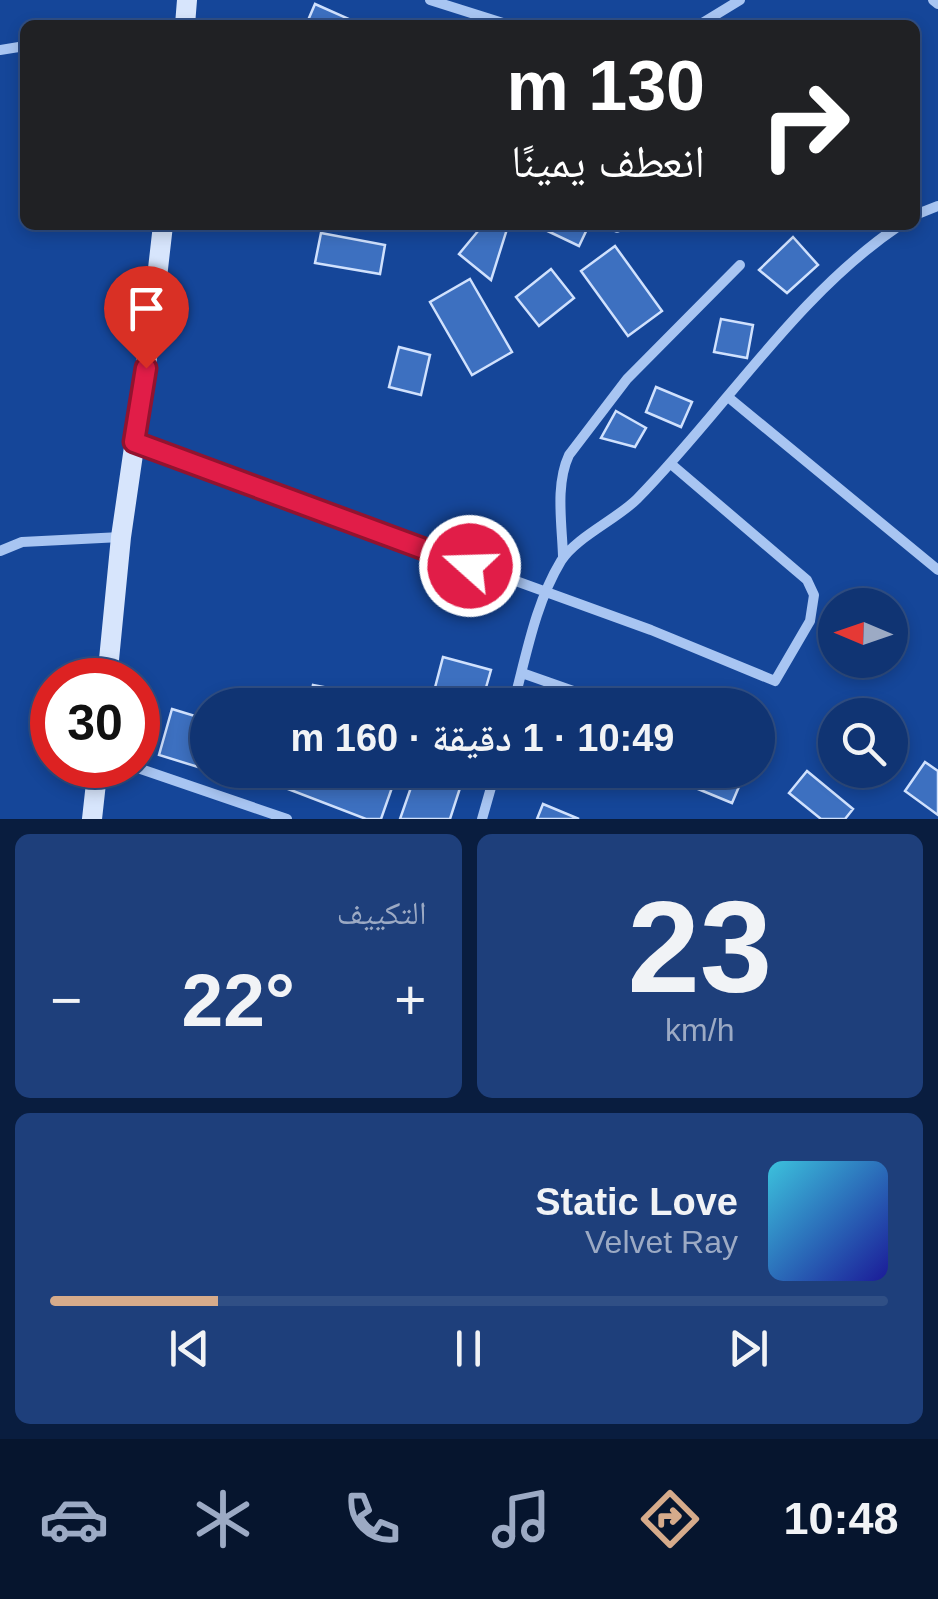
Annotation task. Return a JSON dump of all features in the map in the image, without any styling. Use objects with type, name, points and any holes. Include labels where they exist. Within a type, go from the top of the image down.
[{"type":"main road","points":[[109,658],[121,538],[162,230]]},
{"type":"main road","points":[[92,819],[95,788]]},
{"type":"street","points":[[430,0],[493,20]]},
{"type":"street","points":[[707,20],[740,0]]},
{"type":"street","points":[[518,688],[545,593],[563,556],[632,503],[790,324],[846,268],[894,230]]},
{"type":"street","points":[[563,556],[562,469],[569,455],[627,379],[740,264]]},
{"type":"street","points":[[728,398],[938,570]]},
{"type":"street","points":[[134,442],[651,630],[774,681],[810,621],[814,595],[807,580],[670,464]]},
{"type":"street","points":[[0,551],[22,542],[121,538]]},
{"type":"street","points":[[522,674],[564,688]]},
{"type":"street","points":[[160,776],[287,819]]},
{"type":"street","points":[[482,819],[491,788]]},
{"type":"building","points":[[315,4],[349,19],[348,20],[308,20]]},
{"type":"building","points":[[479,230],[507,230],[491,280],[459,254]]},
{"type":"building","points":[[545,230],[587,230],[579,246]]},
{"type":"building","points":[[321,233],[385,245],[380,274],[315,263]]},
{"type":"building","points":[[793,237],[818,265],[787,293],[759,270]]},
{"type":"building","points":[[615,246],[662,311],[628,336],[581,271]]},
{"type":"building","points":[[551,269],[574,298],[539,326],[516,297]]},
{"type":"building","points":[[470,279],[512,352],[472,375],[430,302]]},
{"type":"building","points":[[721,319],[753,325],[747,358],[714,352]]},
{"type":"building","points":[[399,347],[430,355],[421,395],[389,387]]},
{"type":"building","points":[[656,387],[692,402],[681,427],[646,412]]},
{"type":"building","points":[[616,411],[646,428],[635,447],[601,438]]},
{"type":"building","points":[[443,657],[491,670],[486,688],[435,688]]},
{"type":"building","points":[[172,709],[190,714],[190,764],[160,755]]},
{"type":"building","points":[[925,762],[938,771],[938,815],[905,791]]},
{"type":"building","points":[[807,771],[818,780],[818,788],[828,788],[853,809],[845,819],[821,819],[789,793]]},
{"type":"building","points":[[392,788],[381,819],[366,819],[288,789]]},
{"type":"building","points":[[411,788],[460,788],[450,819],[400,819]]},
{"type":"building","points":[[696,788],[738,788],[732,803]]},
{"type":"building","points":[[543,804],[579,819],[537,819]]},
{"type":"route","points":[[146,368],[134,442],[470,566]]}]
